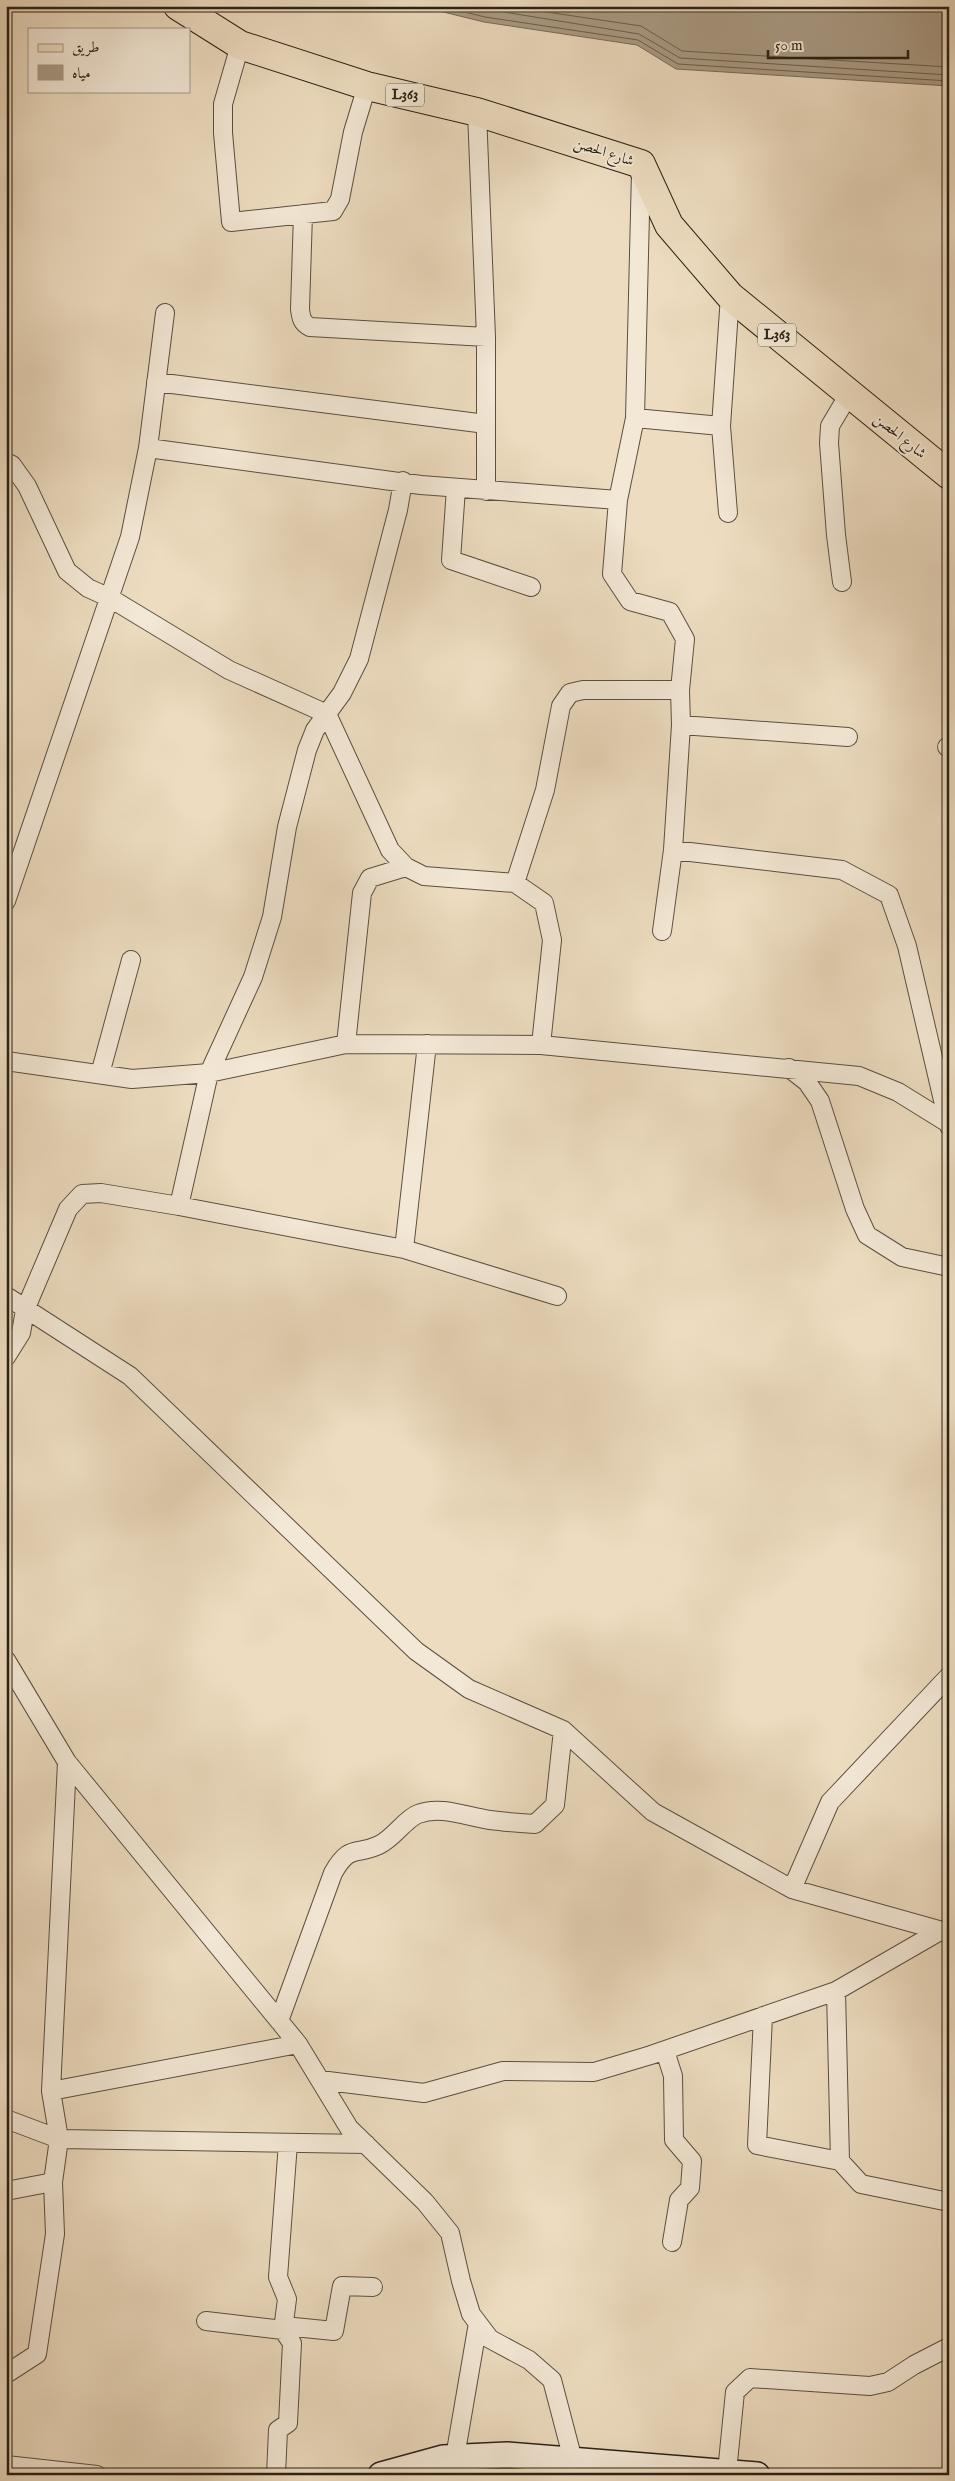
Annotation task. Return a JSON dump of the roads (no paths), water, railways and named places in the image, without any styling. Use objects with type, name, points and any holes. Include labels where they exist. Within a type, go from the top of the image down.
[{"type":"main road","name":"شارع الحصن","points":[[178,6],[240,45],[368,86],[477,112],[641,164],[669,225],[730,296],[949,476]]},
{"type":"street","points":[[240,45],[222,104],[231,222],[333,211],[340,200],[353,132],[368,86]]},
{"type":"street","points":[[477,112],[486,337],[486,491]]},
{"type":"street","points":[[641,164],[635,418],[618,500],[612,574],[630,601],[670,612],[685,639],[680,690],[681,726],[673,850],[662,931]]},
{"type":"street","points":[[303,214],[300,309],[301,318],[305,324],[310,327],[486,337]]},
{"type":"street","points":[[728,513],[721,426],[730,296]]},
{"type":"street","points":[[6,901],[130,537],[148,448],[165,313]]},
{"type":"street","points":[[156,382],[486,424]]},
{"type":"street","points":[[842,582],[833,509],[829,443],[830,426],[849,394]]},
{"type":"street","points":[[635,418],[721,426]]},
{"type":"street","points":[[148,448],[456,488],[618,500]]},
{"type":"street","points":[[6,462],[12,465],[27,486],[67,571],[88,588],[110,598],[229,670],[327,714],[390,850],[406,867],[424,876],[514,883],[544,904],[552,940],[541,1045]]},
{"type":"street","points":[[179,1206],[210,1073],[253,977],[272,917],[287,827],[307,750],[315,730],[342,693],[359,658],[403,481]]},
{"type":"street","points":[[456,488],[451,560],[531,587]]},
{"type":"street","points":[[514,883],[545,790],[562,706],[570,693],[583,690],[680,690]]},
{"type":"street","points":[[681,726],[848,737]]},
{"type":"street","points":[[673,850],[842,870],[889,895],[907,946],[948,1124]]},
{"type":"street","points":[[346,1044],[362,893],[370,878],[406,867]]},
{"type":"street","points":[[100,1074],[131,960]]},
{"type":"street","points":[[6,1061],[132,1079],[210,1073],[346,1044],[541,1045],[859,1076],[898,1092],[948,1124]]},
{"type":"street","points":[[404,1249],[427,1044]]},
{"type":"street","points":[[788,1068],[807,1082],[820,1101],[854,1209],[867,1235],[902,1257],[949,1267]]},
{"type":"street","points":[[6,1357],[21,1333],[25,1310],[68,1209],[82,1194],[101,1192],[404,1249],[557,1296]]},
{"type":"street","points":[[6,1296],[130,1376],[416,1651],[469,1688],[563,1730],[653,1812],[792,1889],[945,1932]]},
{"type":"street","points":[[6,1660],[67,1762],[298,2044],[349,2128],[425,2202],[450,2233],[471,2314],[490,2338],[529,2360],[552,2380],[573,2460]]},
{"type":"street","points":[[792,1889],[830,1802],[949,1676]]},
{"type":"street","points":[[279,2021],[333,1873],[341,1859],[356,1850],[378,1846],[394,1835],[417,1814],[440,1810],[489,1820],[535,1824],[555,1805],[563,1730]]},
{"type":"street","points":[[6,2374],[37,2354],[55,2234],[53,2182],[59,2139],[51,2091],[67,1762]]},
{"type":"street","points":[[320,2080],[424,2093],[503,2071],[594,2072],[836,1992],[945,1932]]},
{"type":"street","points":[[836,1992],[840,2162]]},
{"type":"street","points":[[763,2016],[757,2145],[840,2162],[861,2184],[949,2202]]},
{"type":"street","points":[[51,2091],[298,2044]]},
{"type":"street","points":[[665,2050],[673,2076],[674,2140],[692,2161],[690,2188],[679,2200],[672,2242]]},
{"type":"street","points":[[6,2119],[59,2139],[366,2144]]},
{"type":"street","points":[[276,2475],[278,2430],[288,2422],[292,2343],[284,2328],[287,2300],[278,2277],[288,2143]]},
{"type":"street","points":[[6,2191],[53,2182]]},
{"type":"street","points":[[206,2321],[334,2332],[342,2286],[373,2288]]},
{"type":"street","points":[[455,2457],[478,2323]]},
{"type":"street","points":[[726,2472],[735,2392],[750,2378],[870,2386],[888,2382],[921,2360],[949,2347]]},
{"type":"street","points":[[381,2475],[443,2458],[507,2455],[573,2460],[653,2471],[726,2472],[758,2475]]},
{"type":"street","points":[[6,2465],[97,2475]]},
{"type":"water","points":[[419,6],[949,6],[949,86],[676,69],[637,45],[484,22]]}]
